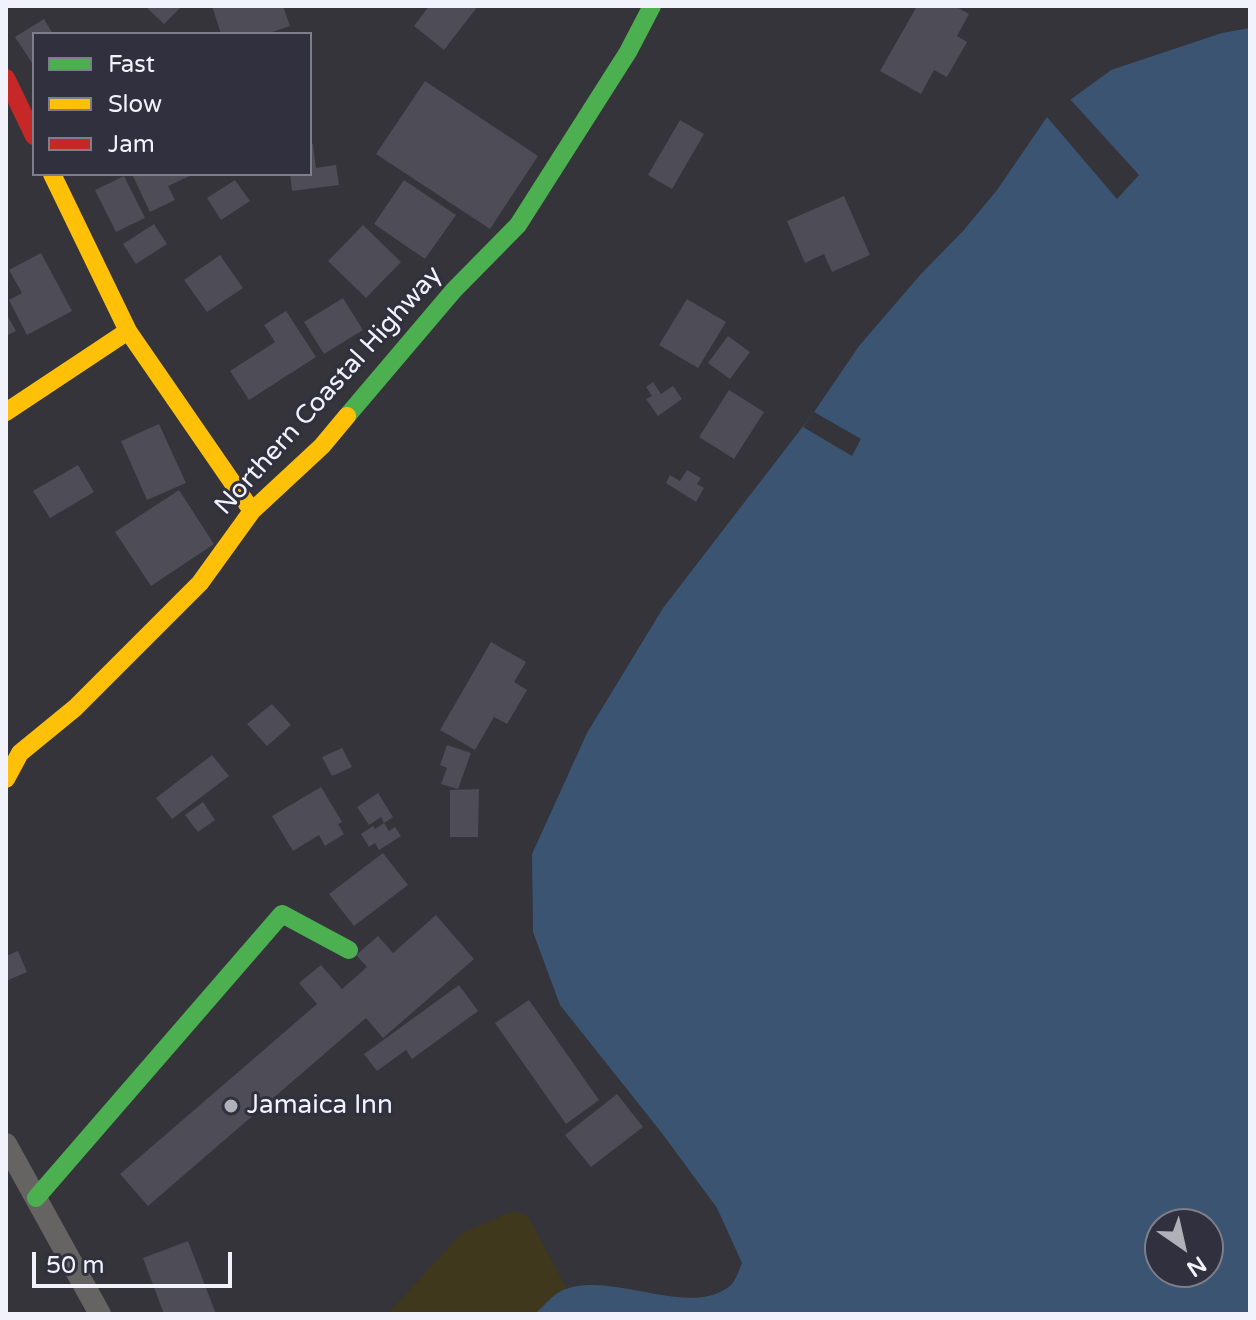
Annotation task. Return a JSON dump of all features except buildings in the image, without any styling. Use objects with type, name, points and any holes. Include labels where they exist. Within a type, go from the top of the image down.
[{"type":"street","name":"Northern Coastal Highway","points":[[6,779],[20,753],[75,708],[200,583],[252,511],[322,446],[454,290],[518,225],[628,52],[652,6]]},
{"type":"street","points":[[6,78],[32,132]]},
{"type":"street","points":[[53,176],[128,331],[252,511]]},
{"type":"street","points":[[6,412],[128,331]]},
{"type":"street","points":[[6,734],[20,753]]},
{"type":"street","points":[[36,1198],[282,914],[349,950]]},
{"type":"street","points":[[6,1144],[100,1314]]},
{"type":"sand","points":[[513,1211],[528,1216],[568,1291],[543,1314],[387,1314],[462,1233]]},
{"type":"water","points":[[1250,28],[1250,1314],[535,1314],[559,1292],[583,1285],[673,1297],[695,1298],[714,1294],[731,1285],[742,1263],[717,1208],[560,1005],[533,932],[532,854],[587,733],[663,608],[814,412],[859,346],[997,190],[1047,117],[1111,70],[1222,33]]},
{"type":"pier","points":[[1069,98],[1139,175],[1117,199],[1047,117]]},
{"type":"pier","points":[[814,412],[861,439],[852,456],[803,427]]},
{"type":"traffic: fast","points":[[347,416],[454,290],[518,225],[628,52],[652,6]]},
{"type":"traffic: fast","points":[[36,1198],[282,914],[349,950]]},
{"type":"traffic: slow","points":[[53,176],[128,331],[252,511]]},
{"type":"traffic: slow","points":[[6,412],[128,331]]},
{"type":"traffic: slow","points":[[6,779],[20,753],[75,708],[200,583],[252,511],[322,446],[347,416]]},
{"type":"traffic: jam","points":[[6,78],[32,132]]},
{"type":"place","name":"Jamaica Inn","points":[[231,1106]]}]
